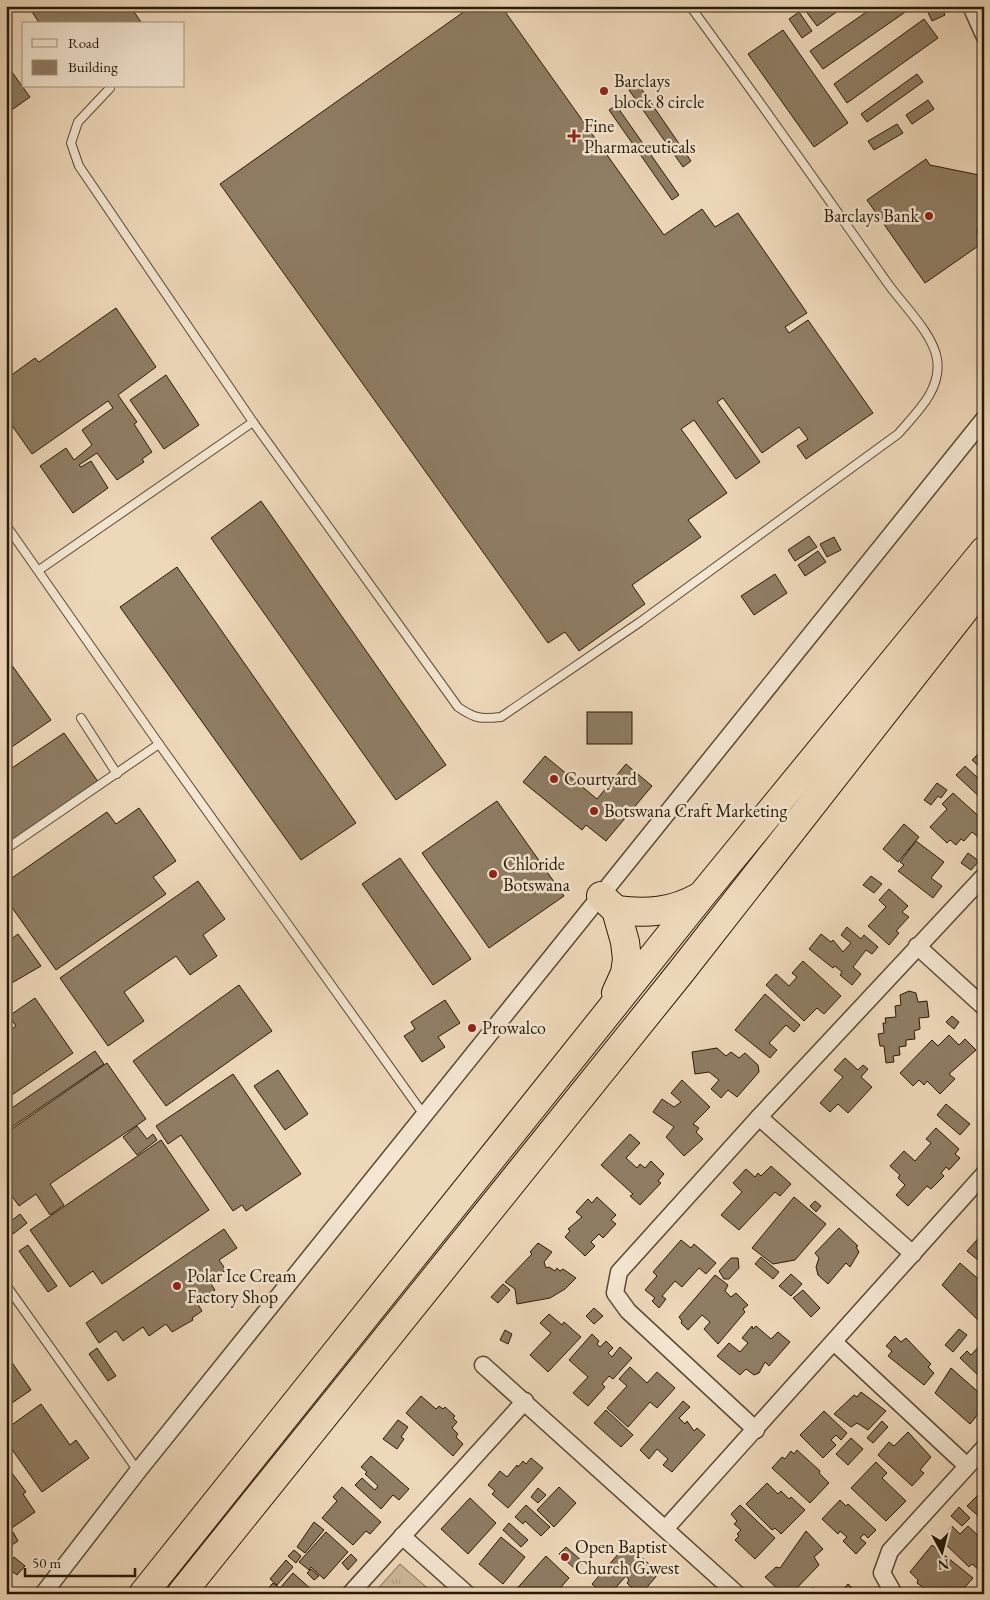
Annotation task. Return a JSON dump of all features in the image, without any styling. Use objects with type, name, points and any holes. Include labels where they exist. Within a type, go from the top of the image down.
[{"type":"highway","points":[[143,1594],[702,895],[984,552]]},
{"type":"highway","points":[[181,1594],[680,973],[984,585]]},
{"type":"highway","points":[[609,903],[639,913],[671,910],[702,895]]},
{"type":"highway","points":[[596,1027],[617,992],[625,973],[627,959],[625,942],[609,903]]},
{"type":"street","points":[[971,6],[984,35]]},
{"type":"street","points":[[43,1594],[138,1472],[425,1116],[609,903],[984,419]]},
{"type":"street","points":[[756,1430],[628,1310],[615,1293],[619,1272],[759,1117],[984,876]]},
{"type":"street","points":[[917,946],[984,1007]]},
{"type":"street","points":[[759,1117],[913,1254]]},
{"type":"street","points":[[666,1528],[835,1343],[984,1174]]},
{"type":"street","points":[[835,1343],[967,1466]]},
{"type":"street","points":[[483,1365],[737,1594]]},
{"type":"street","points":[[350,1594],[525,1401]]},
{"type":"street","points":[[894,1594],[882,1573],[890,1552],[984,1448]]},
{"type":"street","points":[[402,1536],[467,1594]]},
{"type":"lane","points":[[110,88],[78,122],[72,143],[79,166],[253,422],[458,707],[472,717],[486,719],[501,716],[640,622],[898,434],[929,397],[936,379],[937,359],[928,336],[900,301],[764,106],[690,6]]},
{"type":"lane","points":[[39,570],[253,422]]},
{"type":"lane","points":[[6,525],[159,744],[425,1116]]},
{"type":"lane","points":[[81,718],[117,774]]},
{"type":"lane","points":[[6,849],[159,744]]},
{"type":"lane","points":[[6,1285],[138,1472]]},
{"type":"green space","points":[[400,1564],[434,1594],[373,1594]]},
{"type":"building","points":[[28,6],[130,6],[141,22],[39,22]]},
{"type":"building","points":[[472,6],[501,6],[664,235],[702,209],[715,227],[738,213],[807,313],[785,327],[789,333],[808,320],[873,413],[806,459],[797,446],[808,439],[799,427],[762,453],[723,398],[717,402],[760,462],[736,479],[694,420],[681,429],[727,493],[688,520],[701,537],[632,585],[645,604],[579,651],[565,632],[548,643],[220,184]]},
{"type":"building","points":[[810,6],[845,6],[817,26],[805,10]]},
{"type":"building","points":[[875,6],[914,6],[823,69],[810,51]]},
{"type":"building","points":[[925,6],[941,6],[945,15],[932,21]]},
{"type":"building","points":[[799,12],[812,31],[802,38],[789,19]]},
{"type":"building","points":[[924,19],[938,38],[847,103],[834,84]]},
{"type":"building","points":[[783,30],[848,123],[814,147],[748,54]]},
{"type":"building","points":[[6,64],[30,97],[6,114]]},
{"type":"building","points":[[917,74],[923,82],[867,122],[861,114]]},
{"type":"building","points":[[638,84],[691,161],[683,167],[629,90]]},
{"type":"building","points":[[928,100],[934,109],[912,124],[906,115]]},
{"type":"building","points":[[616,105],[679,195],[672,200],[609,110]]},
{"type":"building","points":[[897,124],[903,133],[874,150],[868,141]]},
{"type":"building","name":"Barclays Bank","points":[[926,159],[930,165],[984,176],[984,198],[977,233],[984,242],[925,283],[867,200]]},
{"type":"building","points":[[116,308],[156,367],[118,395],[137,422],[134,424],[152,452],[142,459],[144,462],[117,480],[97,453],[79,465],[81,467],[91,461],[108,488],[73,513],[40,466],[66,448],[74,460],[92,445],[82,430],[113,408],[108,401],[32,454],[6,417],[6,379],[35,358],[39,362]]},
{"type":"building","points":[[166,375],[199,425],[164,449],[130,400]]},
{"type":"building","points":[[261,501],[446,765],[396,800],[211,538]]},
{"type":"building","points":[[809,536],[817,547],[795,561],[788,550]]},
{"type":"building","points":[[834,537],[841,550],[827,557],[820,544]]},
{"type":"building","points":[[818,551],[826,562],[805,576],[798,565]]},
{"type":"building","points":[[177,567],[356,823],[301,860],[120,607]]},
{"type":"building","points":[[775,574],[787,593],[754,615],[741,596]]},
{"type":"building","points":[[6,657],[51,720],[6,751]]},
{"type":"building","points":[[587,712],[632,712],[632,744],[587,744]]},
{"type":"building","points":[[64,733],[99,783],[6,846],[6,772]]},
{"type":"building","points":[[984,748],[984,771],[972,760]]},
{"type":"building","points":[[545,756],[597,799],[626,764],[652,786],[606,841],[586,825],[582,830],[523,782]]},
{"type":"building","points":[[965,766],[978,778],[984,771],[984,801],[956,775]]},
{"type":"building","points":[[937,783],[947,790],[941,798],[938,796],[931,805],[924,800]]},
{"type":"building","points":[[953,793],[984,821],[984,842],[972,832],[964,841],[961,839],[956,845],[950,840],[947,843],[930,827],[947,809],[942,804]]},
{"type":"building","name":"Chloride Botswana","points":[[497,801],[564,896],[489,948],[422,853]]},
{"type":"building","points":[[139,808],[176,861],[153,877],[166,894],[56,970],[6,899],[6,882],[107,812],[116,824]]},
{"type":"building","points":[[904,824],[919,837],[898,862],[883,849]]},
{"type":"building","points":[[916,841],[944,862],[931,878],[942,886],[933,898],[898,871],[904,865],[900,862]]},
{"type":"building","points":[[968,853],[979,861],[971,870],[961,863]]},
{"type":"building","points":[[400,858],[471,959],[433,985],[362,884]]},
{"type":"building","points":[[871,876],[882,884],[874,893],[863,885]]},
{"type":"building","points":[[198,881],[225,919],[203,935],[217,956],[190,975],[176,956],[124,992],[144,1021],[108,1046],[60,978]]},
{"type":"building","points":[[889,889],[908,906],[902,912],[909,917],[896,931],[899,933],[889,945],[868,926],[886,907],[879,900]]},
{"type":"building","points":[[847,927],[861,939],[864,935],[878,947],[872,954],[866,950],[853,967],[861,974],[852,985],[840,975],[842,972],[835,966],[833,968],[809,949],[821,934],[831,942],[833,940],[843,952],[851,943],[841,935]]},
{"type":"building","points":[[18,934],[41,966],[10,984],[6,978],[6,943]]},
{"type":"building","points":[[984,941],[984,952],[978,947]]},
{"type":"building","points":[[803,961],[841,996],[824,1014],[817,1008],[804,1021],[766,985],[776,974],[789,986],[797,977],[792,973]]},
{"type":"building","points":[[239,985],[272,1031],[166,1106],[133,1061]]},
{"type":"building","points":[[909,991],[916,993],[918,1002],[927,1001],[929,1017],[919,1018],[920,1029],[914,1031],[915,1039],[906,1040],[906,1046],[899,1047],[900,1055],[893,1056],[894,1062],[886,1063],[884,1046],[880,1046],[878,1034],[884,1033],[883,1023],[886,1023],[885,1018],[896,1017],[895,1006],[901,1005],[900,995]]},
{"type":"building","points":[[765,994],[800,1025],[794,1032],[786,1025],[769,1043],[777,1050],[770,1058],[735,1030]]},
{"type":"building","points":[[35,998],[73,1053],[6,1099],[6,1033],[16,1026],[9,1016]]},
{"type":"building","points":[[445,1000],[460,1023],[438,1037],[445,1047],[422,1062],[404,1036],[415,1029],[411,1022]]},
{"type":"building","points":[[952,1016],[959,1022],[954,1029],[946,1022]]},
{"type":"building","points":[[949,1035],[959,1045],[965,1039],[976,1050],[949,1074],[955,1079],[940,1094],[927,1081],[924,1085],[919,1080],[913,1086],[900,1073],[932,1040],[938,1046]]},
{"type":"building","points":[[717,1048],[726,1056],[731,1052],[739,1058],[745,1053],[758,1065],[759,1072],[737,1097],[728,1090],[721,1098],[711,1089],[719,1080],[709,1072],[695,1074],[692,1052]]},
{"type":"building","points":[[95,1051],[104,1064],[6,1131],[6,1112]]},
{"type":"building","points":[[845,1058],[858,1070],[863,1065],[868,1069],[861,1077],[872,1087],[848,1113],[838,1104],[830,1112],[820,1103],[843,1077],[834,1070]]},
{"type":"building","points":[[107,1063],[146,1119],[50,1184],[64,1205],[50,1215],[36,1194],[19,1206],[6,1188],[6,1133]]},
{"type":"building","points":[[278,1070],[308,1114],[285,1130],[254,1086]]},
{"type":"building","points":[[233,1074],[301,1174],[246,1211],[242,1205],[233,1211],[181,1135],[168,1144],[156,1126]]},
{"type":"building","points":[[682,1080],[710,1107],[693,1124],[699,1128],[696,1132],[703,1139],[684,1156],[666,1137],[674,1127],[653,1112],[662,1099],[674,1107],[681,1102],[671,1093]]},
{"type":"building","points":[[946,1104],[970,1124],[960,1135],[937,1115]]},
{"type":"building","points":[[137,1126],[147,1139],[153,1134],[157,1140],[137,1155],[123,1137]]},
{"type":"building","points":[[936,1128],[959,1149],[955,1154],[960,1158],[949,1170],[946,1167],[941,1173],[944,1176],[931,1189],[927,1186],[908,1206],[896,1195],[905,1185],[898,1178],[900,1175],[890,1166],[904,1151],[915,1161],[931,1143],[926,1139]]},
{"type":"building","points":[[630,1134],[640,1143],[626,1158],[637,1168],[640,1164],[645,1168],[651,1161],[664,1174],[658,1181],[661,1183],[640,1205],[630,1196],[633,1194],[601,1165]]},
{"type":"building","points":[[161,1140],[209,1210],[102,1284],[93,1271],[70,1287],[30,1230]]},
{"type":"building","points":[[771,1166],[791,1184],[780,1196],[775,1192],[739,1230],[721,1215],[742,1192],[733,1183],[746,1169],[755,1177],[758,1173],[761,1176]]},
{"type":"building","points":[[597,1197],[616,1215],[611,1220],[616,1224],[603,1238],[599,1234],[591,1242],[595,1246],[585,1256],[565,1237],[570,1231],[568,1229],[582,1217],[576,1212],[588,1199],[592,1203]]},
{"type":"building","points":[[794,1197],[826,1224],[795,1260],[773,1264],[752,1248]]},
{"type":"building","points":[[815,1201],[821,1206],[816,1212],[810,1206]]},
{"type":"building","points":[[20,1214],[27,1223],[13,1234],[6,1225]]},
{"type":"building","points":[[839,1228],[858,1246],[856,1247],[859,1252],[850,1267],[846,1263],[828,1284],[818,1275],[816,1267],[819,1258],[815,1253]]},
{"type":"building","name":"Polar Ice Cream Factory Shop","points":[[224,1229],[237,1248],[219,1260],[226,1270],[209,1281],[215,1290],[197,1303],[202,1311],[192,1318],[193,1320],[172,1332],[166,1324],[149,1336],[143,1327],[123,1341],[116,1331],[99,1343],[86,1323]]},
{"type":"building","points":[[984,1232],[984,1265],[967,1251]]},
{"type":"building","points":[[681,1240],[691,1248],[694,1244],[716,1263],[706,1274],[699,1268],[682,1287],[675,1281],[662,1296],[666,1299],[659,1308],[652,1301],[655,1298],[645,1290],[657,1276],[653,1272]]},
{"type":"building","points":[[538,1243],[552,1252],[544,1262],[546,1268],[549,1267],[555,1271],[557,1268],[560,1271],[563,1269],[576,1278],[565,1289],[550,1298],[517,1304],[515,1289],[505,1282],[532,1254],[530,1252]]},
{"type":"building","points":[[28,1245],[57,1286],[48,1292],[19,1251]]},
{"type":"building","points":[[761,1257],[779,1272],[773,1279],[755,1264]]},
{"type":"building","points":[[731,1258],[738,1258],[739,1268],[729,1279],[724,1279],[719,1271]]},
{"type":"building","points":[[960,1263],[984,1284],[984,1319],[981,1323],[942,1285]]},
{"type":"building","points":[[791,1274],[802,1284],[791,1296],[779,1286]]},
{"type":"building","points":[[715,1275],[728,1285],[725,1291],[731,1297],[736,1293],[748,1305],[743,1309],[745,1312],[718,1344],[704,1329],[710,1322],[702,1315],[688,1330],[681,1323],[682,1321],[679,1317]]},
{"type":"building","points":[[503,1284],[510,1290],[498,1303],[491,1297]]},
{"type":"building","points":[[803,1290],[820,1308],[811,1317],[793,1298]]},
{"type":"building","points":[[594,1308],[603,1316],[594,1324],[586,1316]]},
{"type":"building","points":[[549,1314],[562,1325],[564,1322],[581,1337],[548,1372],[530,1355],[551,1333],[540,1323]]},
{"type":"building","points":[[752,1326],[753,1329],[756,1326],[771,1339],[778,1332],[790,1342],[769,1366],[765,1362],[759,1373],[754,1375],[746,1369],[740,1375],[717,1356],[729,1343],[740,1352],[748,1343],[742,1338]]},
{"type":"building","points":[[959,1329],[967,1335],[953,1352],[945,1345]]},
{"type":"building","points":[[505,1330],[512,1334],[508,1344],[500,1340]]},
{"type":"building","points":[[592,1334],[599,1341],[597,1344],[600,1347],[606,1341],[613,1348],[608,1353],[612,1357],[620,1347],[632,1358],[613,1379],[609,1376],[602,1384],[605,1387],[588,1406],[573,1393],[588,1377],[569,1360]]},
{"type":"building","points":[[895,1336],[901,1342],[906,1338],[931,1364],[928,1367],[934,1373],[924,1385],[888,1356],[892,1351],[886,1346]]},
{"type":"building","points":[[982,1343],[984,1344],[984,1373],[980,1377],[960,1358],[967,1351],[971,1355]]},
{"type":"building","points":[[97,1348],[116,1376],[108,1381],[89,1354]]},
{"type":"building","points":[[6,1354],[31,1390],[6,1407]]},
{"type":"building","points":[[630,1367],[647,1383],[657,1372],[675,1388],[657,1408],[650,1402],[628,1427],[607,1408],[627,1386],[619,1379]]},
{"type":"building","points":[[951,1368],[984,1397],[984,1407],[970,1424],[935,1393]]},
{"type":"building","points":[[861,1392],[886,1411],[868,1430],[857,1423],[851,1427],[834,1414],[854,1395],[857,1397]]},
{"type":"building","points":[[421,1396],[436,1409],[439,1406],[443,1409],[445,1407],[455,1416],[453,1418],[457,1422],[452,1428],[458,1434],[456,1437],[463,1444],[453,1456],[406,1413]]},
{"type":"building","points":[[683,1401],[690,1407],[679,1418],[685,1424],[687,1421],[694,1431],[697,1428],[705,1435],[672,1472],[663,1465],[668,1459],[657,1449],[649,1459],[640,1450]]},
{"type":"building","points":[[41,1404],[70,1445],[76,1440],[89,1458],[42,1492],[6,1441],[6,1429]]},
{"type":"building","points":[[606,1410],[633,1435],[621,1447],[594,1423]]},
{"type":"building","points":[[824,1411],[847,1433],[841,1440],[836,1435],[831,1440],[836,1445],[823,1458],[800,1435]]},
{"type":"building","points":[[398,1420],[408,1427],[401,1437],[404,1439],[397,1449],[383,1439]]},
{"type":"building","points":[[882,1421],[888,1427],[873,1443],[867,1438]]},
{"type":"building","points":[[908,1432],[931,1457],[920,1470],[924,1473],[912,1486],[878,1455],[889,1442],[894,1446]]},
{"type":"building","points":[[851,1438],[863,1449],[848,1465],[836,1454]]},
{"type":"building","points":[[797,1450],[820,1471],[819,1473],[829,1483],[810,1503],[772,1468],[782,1457],[785,1459],[791,1451],[794,1454]]},
{"type":"building","points":[[371,1456],[409,1489],[399,1500],[393,1495],[381,1509],[355,1485],[362,1478],[375,1490],[378,1486],[365,1474],[367,1472],[361,1467]]},
{"type":"building","points":[[531,1458],[543,1468],[508,1508],[492,1494],[495,1491],[488,1485],[500,1471],[507,1477],[517,1465],[518,1467],[523,1461],[526,1464]]},
{"type":"building","points":[[876,1462],[887,1473],[882,1478],[906,1501],[886,1521],[851,1488]]},
{"type":"building","points":[[6,1465],[26,1492],[23,1494],[35,1512],[6,1532]]},
{"type":"building","points":[[767,1483],[778,1494],[781,1491],[789,1499],[791,1497],[805,1510],[781,1534],[775,1528],[772,1530],[746,1504]]},
{"type":"building","points":[[342,1487],[381,1522],[370,1534],[366,1531],[353,1545],[322,1518],[337,1501],[333,1497]]},
{"type":"building","points":[[559,1487],[576,1503],[554,1527],[537,1510]]},
{"type":"building","points":[[538,1488],[546,1495],[538,1503],[531,1497]]},
{"type":"building","points":[[980,1493],[984,1497],[984,1521],[967,1506]]},
{"type":"building","points":[[470,1498],[496,1523],[468,1554],[441,1529]]},
{"type":"building","points":[[840,1500],[846,1506],[848,1504],[876,1530],[868,1538],[864,1534],[860,1538],[866,1543],[856,1554],[843,1541],[847,1537],[840,1531],[838,1534],[822,1519]]},
{"type":"building","points":[[526,1505],[550,1527],[541,1536],[525,1521],[523,1524],[515,1517]]},
{"type":"building","points":[[740,1505],[775,1538],[755,1559],[735,1540],[741,1530],[734,1524],[737,1521],[731,1514]]},
{"type":"building","points":[[959,1507],[970,1518],[962,1526],[951,1516]]},
{"type":"building","points":[[314,1522],[324,1530],[305,1553],[297,1547]]},
{"type":"building","points":[[509,1523],[528,1540],[521,1547],[503,1530]]},
{"type":"building","points":[[952,1526],[960,1534],[968,1526],[984,1541],[984,1570],[982,1568],[979,1570],[972,1564],[969,1567],[940,1539]]},
{"type":"building","points":[[806,1531],[823,1549],[814,1557],[819,1565],[791,1594],[783,1594],[765,1577],[776,1567],[780,1568]]},
{"type":"building","points":[[13,1532],[18,1541],[6,1549],[6,1536]]},
{"type":"building","points":[[326,1532],[348,1552],[324,1579],[311,1567],[309,1570],[299,1562]]},
{"type":"building","points":[[501,1537],[525,1557],[503,1584],[479,1564]]},
{"type":"building","points":[[627,1544],[659,1573],[643,1592],[640,1590],[637,1593],[627,1583],[629,1580],[626,1576],[610,1594],[603,1594],[592,1584]]},
{"type":"building","points":[[932,1545],[973,1578],[959,1594],[932,1594],[917,1583],[918,1580],[910,1572]]},
{"type":"building","points":[[566,1547],[583,1562],[576,1570],[559,1554]]},
{"type":"building","points":[[294,1550],[301,1556],[296,1563],[288,1556]]},
{"type":"building","points":[[351,1554],[357,1560],[348,1570],[342,1563]]},
{"type":"building","points":[[546,1556],[569,1578],[555,1594],[512,1594]]},
{"type":"building","points":[[14,1557],[25,1566],[17,1575],[6,1567]]},
{"type":"building","points":[[286,1560],[293,1567],[277,1585],[270,1579]]},
{"type":"building","points":[[311,1569],[319,1576],[314,1580],[307,1573]]},
{"type":"building","points":[[293,1573],[312,1590],[308,1594],[268,1594],[265,1592],[273,1583],[280,1588]]},
{"type":"building","points":[[848,1584],[859,1594],[839,1594]]},
{"type":"building","points":[[813,1587],[821,1594],[807,1594]]},
{"type":"place","name":"Barclays block 8 circle","points":[[604,91]]},
{"type":"place","name":"Fine Pharmaceuticals","points":[[574,136]]},
{"type":"place","name":"Barclays Bank","points":[[929,216]]},
{"type":"place","name":"Courtyard","points":[[554,779]]},
{"type":"place","name":"Botswana Craft Marketing","points":[[594,811]]},
{"type":"place","name":"Chloride Botswana","points":[[493,874]]},
{"type":"place","name":"Prowalco","points":[[472,1028]]},
{"type":"place","name":"Polar Ice Cream Factory Shop","points":[[177,1286]]},
{"type":"place","name":"Open Baptist Church G.west","points":[[565,1557]]}]
